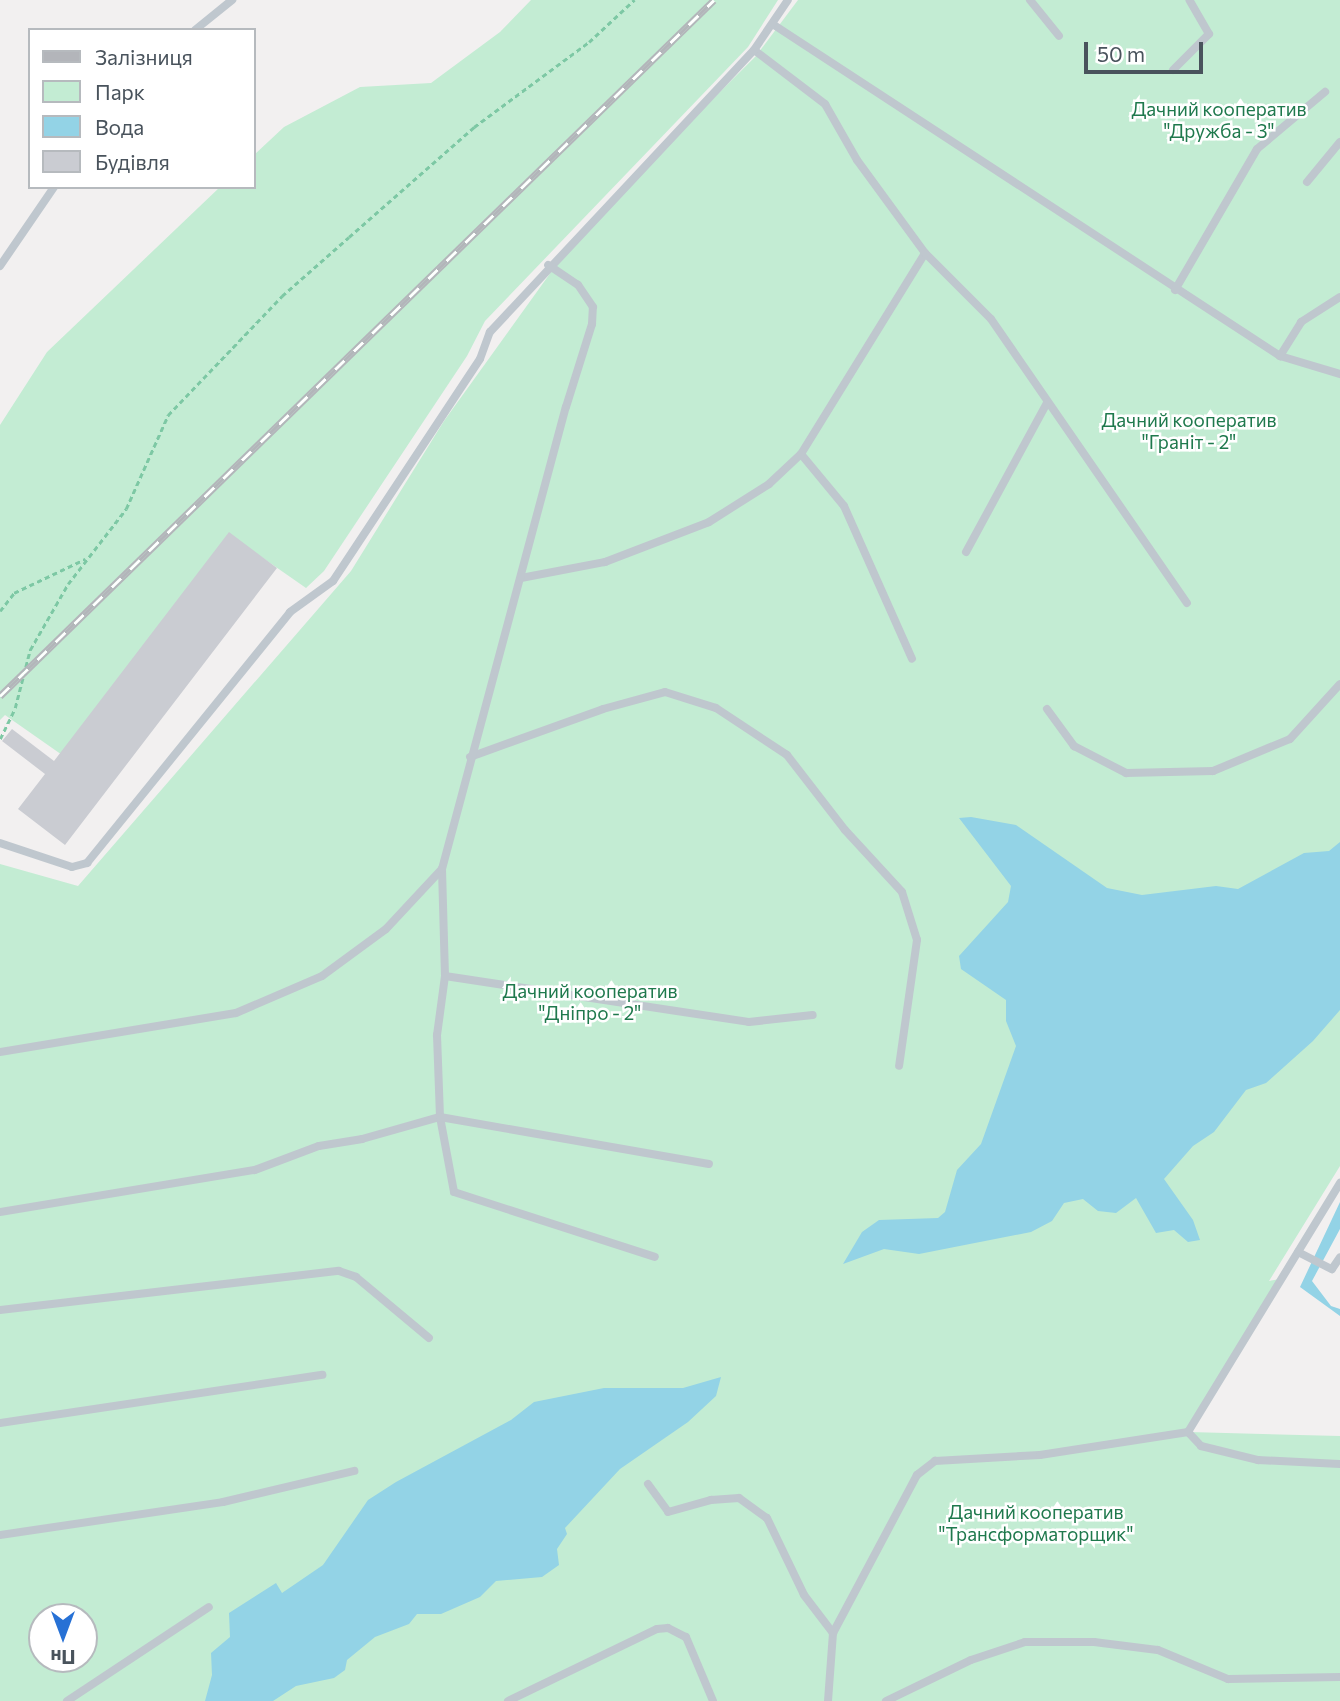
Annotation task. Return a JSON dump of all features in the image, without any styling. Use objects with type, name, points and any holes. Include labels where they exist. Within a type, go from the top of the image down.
[{"type":"lane","points":[[197,28],[232,0]]},
{"type":"lane","points":[[0,843],[72,867],[87,863],[290,612],[333,581],[480,359],[490,331],[548,265],[754,50],[774,25],[788,0]]},
{"type":"lane","points":[[1030,0],[1059,36]]},
{"type":"lane","points":[[1173,70],[1209,34],[1189,0]]},
{"type":"lane","points":[[774,25],[1175,290],[1280,356],[1340,374]]},
{"type":"lane","points":[[754,50],[825,104],[857,160],[925,253],[991,319],[1187,603]]},
{"type":"lane","points":[[1175,290],[1257,149],[1325,92]]},
{"type":"lane","points":[[1307,182],[1340,142]]},
{"type":"lane","points":[[0,265],[53,189]]},
{"type":"lane","points":[[522,578],[605,562],[709,522],[769,484],[802,454],[925,253]]},
{"type":"lane","points":[[548,265],[578,285],[593,307],[592,324],[470,757],[442,869],[445,976],[437,1035],[440,1117],[454,1192],[655,1257]]},
{"type":"lane","points":[[1280,356],[1301,323],[1340,297]]},
{"type":"lane","points":[[967,552],[1047,403]]},
{"type":"lane","points":[[802,454],[844,506],[912,659]]},
{"type":"lane","points":[[1047,709],[1074,746],[1126,773],[1213,771],[1290,739],[1340,684]]},
{"type":"lane","points":[[470,757],[603,709],[666,692],[716,708],[787,755],[845,830],[902,892],[917,940],[899,1066]]},
{"type":"lane","points":[[0,1052],[236,1013],[322,976],[386,929],[442,869]]},
{"type":"lane","points":[[445,976],[748,1022],[813,1016]]},
{"type":"lane","points":[[0,1212],[255,1170],[319,1146],[362,1139],[440,1117],[709,1164]]},
{"type":"lane","points":[[828,1701],[833,1633],[917,1475],[935,1461],[1040,1455],[1188,1432],[1340,1183]]},
{"type":"lane","points":[[1298,1252],[1332,1269],[1340,1256]]},
{"type":"lane","points":[[0,1310],[339,1271],[356,1277],[429,1338]]},
{"type":"lane","points":[[0,1423],[322,1375]]},
{"type":"lane","points":[[1188,1432],[1201,1446],[1258,1460],[1340,1464]]},
{"type":"lane","points":[[0,1535],[223,1502],[354,1471]]},
{"type":"lane","points":[[648,1484],[668,1512],[711,1500],[739,1498],[767,1518],[804,1595],[833,1633]]},
{"type":"lane","points":[[67,1701],[209,1607]]},
{"type":"lane","points":[[508,1701],[657,1629],[668,1628],[686,1637],[713,1701]]},
{"type":"lane","points":[[886,1701],[971,1660],[1025,1642],[1094,1642],[1158,1650],[1227,1679],[1340,1677]]},
{"type":"path","points":[[0,738],[15,708],[30,650],[88,558],[126,509],[168,415],[282,296],[474,127],[589,42],[634,0]]},
{"type":"path","points":[[0,611],[14,593],[88,558]]},
{"type":"green space","points":[[531,0],[778,0],[748,47],[485,321],[467,356],[324,571],[306,588],[233,537],[65,757],[5,715],[0,720],[0,425],[47,352],[218,189],[256,189],[256,153],[284,127],[360,87],[431,83],[500,32]]},
{"type":"green space","points":[[798,0],[1340,0],[1340,1166],[1269,1281],[1280,1279],[1189,1432],[1340,1436],[1340,1701],[0,1701],[0,864],[78,886],[351,571],[444,421],[582,229],[756,56]]},
{"type":"water","points":[[971,817],[1016,825],[1107,888],[1142,895],[1216,886],[1238,889],[1304,853],[1329,851],[1340,842],[1340,1010],[1313,1041],[1266,1083],[1246,1090],[1214,1132],[1193,1146],[1164,1179],[1193,1220],[1200,1240],[1188,1242],[1174,1230],[1156,1233],[1136,1198],[1116,1213],[1098,1211],[1083,1199],[1064,1203],[1052,1221],[1031,1232],[919,1254],[884,1249],[843,1264],[862,1232],[879,1220],[938,1218],[945,1212],[957,1170],[981,1144],[1016,1046],[1006,1021],[1006,1000],[961,969],[959,956],[1008,902],[1011,886],[959,818]]},
{"type":"water","points":[[1340,1202],[1340,1229],[1312,1281],[1331,1306],[1340,1309],[1340,1316],[1300,1287]]},
{"type":"water","points":[[721,1377],[716,1396],[688,1422],[620,1469],[565,1528],[567,1534],[557,1549],[559,1565],[542,1577],[496,1581],[480,1597],[441,1614],[417,1614],[409,1624],[375,1637],[347,1660],[345,1670],[334,1678],[296,1686],[273,1701],[205,1701],[212,1675],[211,1653],[230,1637],[229,1613],[276,1583],[282,1593],[323,1565],[368,1500],[396,1482],[511,1420],[534,1402],[604,1388],[683,1388]]},
{"type":"building","points":[[229,532],[277,568],[65,845],[18,809],[45,774],[2,741],[12,729],[54,761]]},
{"type":"railway","points":[[0,696],[714,0]]},
{"type":"park label","name":"Дачний кооператив \"Дружба - 3\"","points":[[1219,120]]},
{"type":"park label","name":"Дачний кооператив \"Граніт - 2\"","points":[[1189,431]]},
{"type":"park label","name":"Дачний кооператив \"Дніпро - 2\"","points":[[590,1002]]},
{"type":"park label","name":"Дачний кооператив \"Трансформаторщик\"","points":[[1036,1523]]}]
